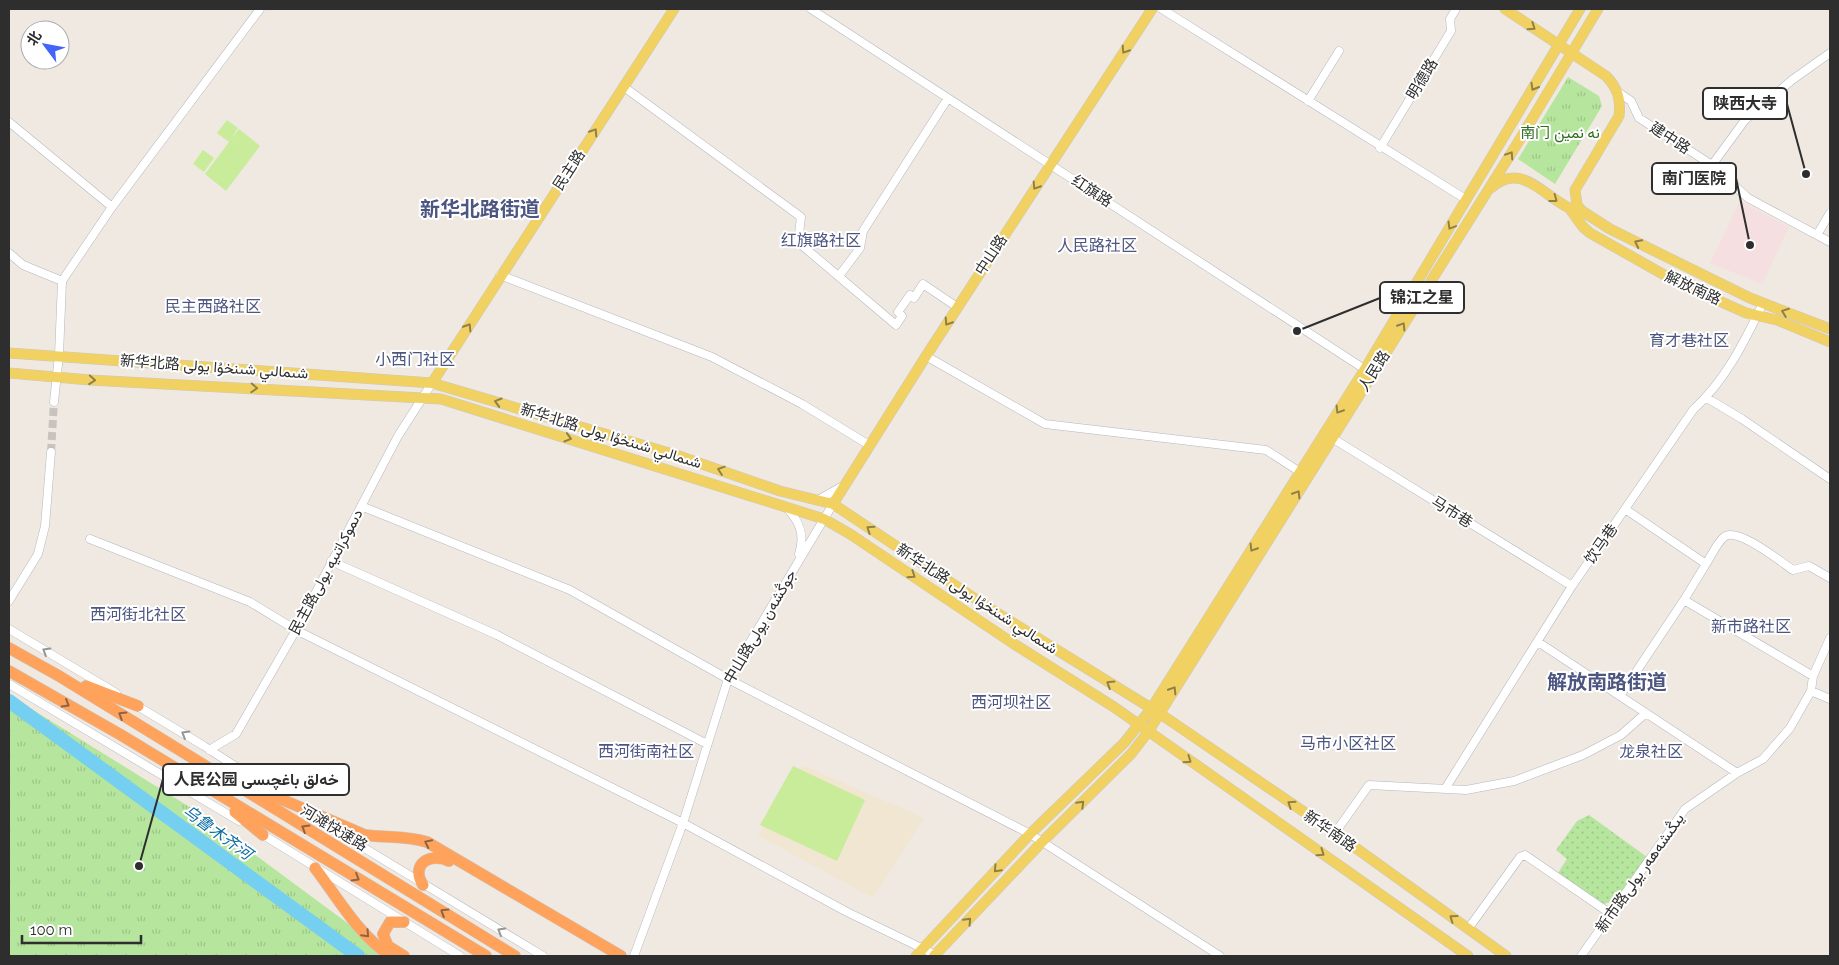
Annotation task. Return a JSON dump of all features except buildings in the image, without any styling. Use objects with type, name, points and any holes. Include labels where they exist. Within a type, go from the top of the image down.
[{"type":"highway","name":"河滩快速路","points":[[9,648],[59,676],[199,764],[515,956]]},
{"type":"highway","name":"河滩快速路","points":[[9,671],[120,735],[486,956]]},
{"type":"highway","points":[[59,676],[138,706]]},
{"type":"highway","points":[[199,764],[289,801],[364,835],[407,836],[427,842],[621,956]]},
{"type":"highway","points":[[200,785],[263,835]]},
{"type":"highway","points":[[423,885],[419,874],[422,864],[431,857],[443,858],[612,956]]},
{"type":"highway","points":[[315,868],[361,930],[380,949],[391,956]]},
{"type":"highway","points":[[404,922],[390,922],[383,934],[388,946],[404,956]]},
{"type":"main road","name":"民主路","points":[[432,383],[500,275],[674,9]]},
{"type":"main road","name":"中山路","points":[[833,504],[957,307],[1152,9]]},
{"type":"main road","points":[[1505,9],[1606,76],[1618,92],[1619,116],[1578,183],[1572,196],[1570,209]]},
{"type":"main road","name":"人民路","points":[[1143,729],[1332,438],[1466,200],[1580,9]]},
{"type":"main road","name":"人民路","points":[[1155,711],[1300,472],[1483,196],[1598,9]]},
{"type":"main road","name":"解放南路","points":[[1483,196],[1498,182],[1517,177],[1527,180],[1570,209],[1588,215],[1687,268],[1763,303],[1830,329]]},
{"type":"main road","name":"解放南路","points":[[1578,183],[1575,198],[1577,205],[1588,215]]},
{"type":"main road","name":"解放南路","points":[[1570,209],[1583,227],[1590,232],[1675,281],[1746,313],[1777,320],[1830,342]]},
{"type":"main road","name":"新华北路 شىمالىي شىنخۇا يولى","points":[[9,353],[59,355],[432,383],[676,455],[780,491],[833,504],[989,608],[1155,711]]},
{"type":"main road","name":"新华北路 شىمالىي شىنخۇا يولى","points":[[9,373],[441,399],[824,520],[850,534],[1014,644],[1114,707],[1143,729]]},
{"type":"main road","name":"新华南路","points":[[1155,711],[1335,833],[1506,956]]},
{"type":"main road","points":[[919,953],[1030,834],[1124,744],[1143,729]]},
{"type":"main road","points":[[936,956],[1042,842],[1131,754],[1143,729]]},
{"type":"main road","name":"新华南路","points":[[1143,729],[1468,956]]},
{"type":"street","points":[[54,402],[58,377],[62,281],[112,207],[260,9]]},
{"type":"street","name":"红旗路","points":[[811,9],[1368,372]]},
{"type":"street","points":[[1162,9],[1380,148],[1466,200]]},
{"type":"street","name":"明德路","points":[[1380,148],[1451,31],[1450,18],[1456,9]]},
{"type":"street","points":[[1308,101],[1339,51]]},
{"type":"street","points":[[1712,165],[1745,120],[1792,80],[1830,53]]},
{"type":"street","points":[[624,87],[800,217],[798,242],[896,325],[902,316],[898,312],[910,294],[914,298],[922,284],[957,307]]},
{"type":"street","name":"建中路","points":[[1618,92],[1631,101],[1639,118],[1712,165],[1748,198],[1830,242]]},
{"type":"street","points":[[838,276],[860,248],[863,231],[948,98]]},
{"type":"street","points":[[9,122],[112,207]]},
{"type":"street","points":[[1817,235],[1830,213]]},
{"type":"street","points":[[9,253],[24,265],[62,281]]},
{"type":"street","points":[[500,275],[712,357],[802,404],[870,445]]},
{"type":"street","name":"饮马巷","points":[[1445,789],[1572,586],[1693,410],[1707,398],[1742,346],[1763,303]]},
{"type":"street","points":[[926,356],[1044,424],[1266,450],[1300,472]]},
{"type":"street","name":"民主路دىموكراتىيە يولى","points":[[209,750],[236,734],[296,630],[398,436],[432,383]]},
{"type":"street","points":[[1707,398],[1742,419],[1830,479]]},
{"type":"street","name":"马市巷","points":[[1332,438],[1572,586]]},
{"type":"street","points":[[9,601],[38,554],[45,526],[51,452]]},
{"type":"street","points":[[818,500],[844,486],[851,474]]},
{"type":"street","name":"中山路جوڭشەن يولى","points":[[634,956],[683,823],[728,679],[833,504]]},
{"type":"street","points":[[361,506],[570,590],[728,679],[1030,834],[1220,956]]},
{"type":"street","points":[[787,508],[796,519],[801,531],[802,545],[794,568]]},
{"type":"street","points":[[1625,509],[1706,564]]},
{"type":"street","points":[[1620,696],[1724,537],[1731,534],[1748,539],[1793,570],[1809,566],[1830,578]]},
{"type":"street","points":[[90,538],[250,602],[296,630],[683,823],[919,953],[936,956]]},
{"type":"street","points":[[332,561],[497,635],[707,744]]},
{"type":"street","points":[[1684,600],[1813,676]]},
{"type":"street","points":[[9,629],[138,706],[423,885],[543,956]]},
{"type":"street","name":"新市路يىڭىشەھەر يولى","points":[[1581,956],[1685,809],[1736,773],[1763,759],[1790,728],[1810,691],[1813,676],[1830,638]]},
{"type":"street","points":[[1538,642],[1736,773]]},
{"type":"street","points":[[9,684],[263,835],[460,956]]},
{"type":"street","points":[[1810,691],[1830,699]]},
{"type":"street","points":[[1335,833],[1369,785],[1466,790],[1514,781],[1583,755],[1621,735],[1646,713]]},
{"type":"street","points":[[1468,929],[1520,858],[1525,854],[1611,914]]},
{"type":"shaded area","points":[[1740,201],[1789,227],[1762,284],[1710,263]]},
{"type":"shaded area","points":[[802,765],[924,818],[873,898],[758,835]]},
{"type":"green space","name":"南门 نە نمين","points":[[1568,77],[1599,96],[1602,106],[1555,184],[1518,159]]},
{"type":"green space","points":[[227,120],[238,128],[231,139],[239,129],[260,146],[226,191],[205,174],[229,142],[217,133]]},
{"type":"green space","points":[[203,150],[214,158],[204,172],[193,164]]},
{"type":"green space","points":[[9,695],[196,811],[392,956],[9,956]]},
{"type":"green space","points":[[793,766],[865,800],[837,861],[760,825]]},
{"type":"green space","points":[[1589,815],[1647,857],[1615,900],[1604,904],[1558,873],[1567,859],[1556,850],[1577,821]]},
{"type":"waterway","name":"乌鲁木齐河","points":[[9,701],[358,956]]},
{"type":"tunnel","points":[[51,452],[54,402]]},
{"type":"place","name":"陕西大寺","points":[[1806,174]]},
{"type":"place","name":"南门医院","points":[[1750,245]]},
{"type":"place","name":"锦江之星","points":[[1297,331]]},
{"type":"place","name":"人民公园 خەلق باغچىسى","points":[[139,866]]},
{"type":"district","name":"新华北路街道","points":[[480,209]]},
{"type":"district","name":"红旗路社区","points":[[821,240]]},
{"type":"district","name":"人民路社区","points":[[1097,245]]},
{"type":"district","name":"民主西路社区","points":[[213,306]]},
{"type":"district","name":"育才巷社区","points":[[1689,340]]},
{"type":"district","name":"小西门社区","points":[[415,359]]},
{"type":"district","name":"西河街北社区","points":[[138,614]]},
{"type":"district","name":"新市路社区","points":[[1751,626]]},
{"type":"district","name":"解放南路街道","points":[[1607,682]]},
{"type":"district","name":"西河坝社区","points":[[1011,702]]},
{"type":"district","name":"马市小区社区","points":[[1348,743]]},
{"type":"district","name":"西河街南社区","points":[[646,751]]},
{"type":"district","name":"龙泉社区","points":[[1651,751]]}]
